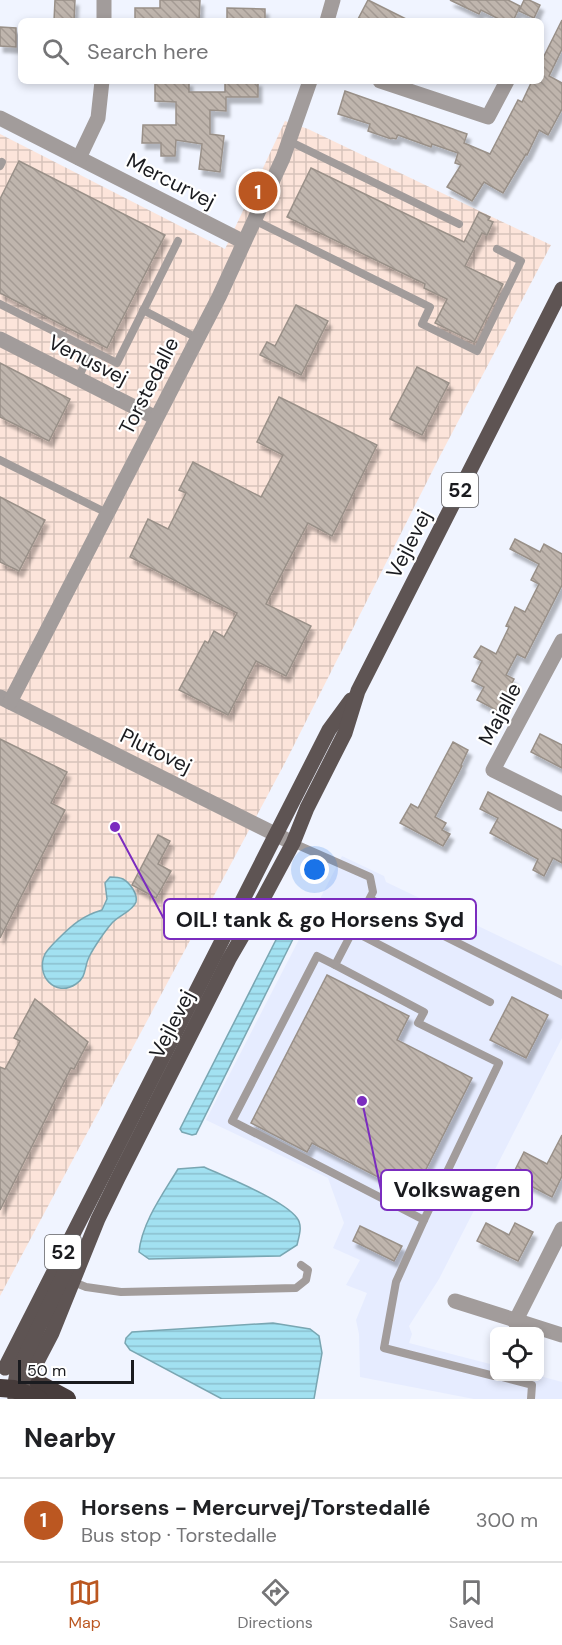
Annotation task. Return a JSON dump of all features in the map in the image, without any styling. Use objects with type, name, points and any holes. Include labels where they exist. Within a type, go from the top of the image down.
[{"type":"highway","points":[[12,1386],[67,1399]]},
{"type":"main road","name":"Vejlevej","points":[[12,1386],[52,1333],[61,1280],[98,1219],[229,959],[293,843],[307,808],[345,733],[358,691],[562,289]]},
{"type":"main road","name":"Vejlevej","points":[[12,1386],[61,1280],[122,1137],[329,730],[358,691]]},
{"type":"street","points":[[104,0],[104,18]]},
{"type":"street","points":[[328,18],[333,0]]},
{"type":"street","points":[[79,158],[98,118],[102,84]]},
{"type":"street","name":"Torstedalle","points":[[5,700],[107,513],[197,338],[290,141],[309,84]]},
{"type":"street","points":[[389,84],[488,117],[505,84]]},
{"type":"street","name":"Mercurvej","points":[[0,118],[244,242]]},
{"type":"street","name":"Venusvej","points":[[0,339],[156,418]]},
{"type":"street","name":"Majalle","points":[[562,641],[558,660],[493,770],[562,804]]},
{"type":"street","name":"Plutovej","points":[[5,700],[293,843]]},
{"type":"street","points":[[515,1322],[562,1229]]},
{"type":"street","points":[[455,1301],[515,1322],[562,1335]]},
{"type":"lane","points":[[290,141],[459,224]]},
{"type":"lane","points":[[254,220],[430,307],[422,324],[477,351],[521,261],[497,249]]},
{"type":"lane","points":[[0,304],[117,363],[178,242]]},
{"type":"lane","points":[[143,310],[197,338]]},
{"type":"lane","points":[[78,378],[92,350]]},
{"type":"lane","points":[[0,460],[107,513]]},
{"type":"lane","points":[[293,843],[370,878],[373,892],[335,965]]},
{"type":"lane","points":[[370,899],[562,994]]},
{"type":"lane","points":[[353,931],[490,1002]]},
{"type":"lane","points":[[424,1220],[232,1121],[317,956],[424,1012],[418,1023],[499,1063],[396,1282],[384,1348],[490,1374]]},
{"type":"lane","points":[[61,1280],[101,1290],[121,1292],[296,1288],[306,1280],[308,1270],[302,1266]]},
{"type":"lane","points":[[516,1381],[532,1385],[531,1399]]},
{"type":"shaded area","points":[[285,121],[308,129],[551,245],[441,454],[287,759],[0,1296],[0,134],[225,249]]},
{"type":"shaded area","points":[[342,856],[384,876],[386,882],[562,966],[562,1038],[439,1279],[409,1326],[412,1334],[409,1343],[490,1364],[490,1381],[544,1381],[544,1377],[562,1382],[562,1399],[474,1399],[360,1377],[359,1334],[356,1320],[367,1293],[346,1285],[360,1260],[333,1248],[344,1223],[328,1178],[206,1120]]},
{"type":"water","points":[[110,877],[121,878],[128,883],[135,892],[136,902],[132,908],[112,923],[103,935],[89,957],[80,981],[68,988],[54,986],[49,982],[43,970],[45,954],[73,925],[102,910],[107,899],[105,883]]},
{"type":"water","points":[[286,926],[295,929],[296,933],[196,1134],[182,1132],[180,1129],[282,928]]},
{"type":"water","points":[[204,1167],[254,1190],[290,1211],[300,1224],[297,1245],[280,1256],[149,1259],[139,1252],[149,1219],[178,1169]]},
{"type":"water","points":[[273,1323],[310,1329],[319,1336],[322,1353],[314,1399],[222,1399],[130,1350],[125,1343],[126,1338],[132,1332]]},
{"type":"building","points":[[55,0],[75,0],[74,18],[54,18]]},
{"type":"building","points":[[160,0],[200,0],[199,18],[135,18],[135,8],[160,8]]},
{"type":"building","points":[[368,0],[404,18],[359,18]]},
{"type":"building","points":[[450,0],[508,0],[520,6],[514,18],[497,18],[481,10],[479,14]]},
{"type":"building","points":[[524,0],[540,5],[534,18],[519,11]]},
{"type":"building","points":[[227,8],[265,9],[265,18],[227,18]]},
{"type":"building","points":[[562,20],[562,49],[549,76],[562,83],[562,109],[548,135],[539,130],[527,155],[503,193],[484,182],[472,201],[447,187],[461,165],[455,163],[458,153],[432,144],[431,147],[398,135],[396,139],[391,139],[368,131],[370,124],[338,114],[345,91],[467,134],[464,143],[490,154],[518,100],[522,102],[531,84],[544,84],[544,56]]},
{"type":"building","points":[[0,27],[16,28],[16,47],[0,46]]},
{"type":"building","points":[[155,84],[189,84],[189,92],[225,92],[225,84],[258,84],[258,97],[226,97],[226,111],[210,110],[210,134],[224,136],[220,172],[199,169],[202,144],[176,140],[175,156],[161,156],[161,143],[142,143],[143,125],[176,125],[176,102],[155,101]]},
{"type":"building","points":[[19,161],[165,235],[107,348],[0,293],[0,199]]},
{"type":"building","points":[[311,168],[464,242],[479,212],[490,217],[488,220],[493,222],[487,235],[482,233],[465,266],[503,284],[474,342],[435,323],[447,299],[424,288],[425,284],[287,217]]},
{"type":"building","points":[[296,305],[328,321],[301,375],[260,355],[267,342],[275,346]]},
{"type":"building","points":[[0,363],[70,399],[49,441],[0,417]]},
{"type":"building","points":[[417,367],[449,383],[422,435],[390,419]]},
{"type":"building","points":[[279,397],[377,445],[332,536],[308,523],[266,604],[311,626],[286,676],[256,661],[228,715],[179,690],[205,641],[208,643],[214,631],[224,637],[237,613],[130,557],[148,519],[168,529],[186,493],[179,490],[193,462],[261,497],[283,455],[257,442]]},
{"type":"building","points":[[0,497],[45,520],[19,571],[0,562]]},
{"type":"building","points":[[515,539],[540,552],[544,544],[562,554],[562,585],[525,658],[517,654],[506,675],[514,679],[498,711],[477,700],[484,687],[472,681],[482,661],[474,657],[481,646],[496,654],[509,627],[506,626],[515,607],[525,612],[539,584],[531,580],[539,564],[510,549]]},
{"type":"building","points":[[540,734],[562,745],[562,768],[531,752]]},
{"type":"building","points":[[0,739],[67,772],[51,803],[65,810],[0,938]]},
{"type":"building","points":[[453,742],[468,750],[435,817],[446,823],[442,830],[450,834],[443,846],[400,823],[411,804],[418,808]]},
{"type":"building","points":[[488,792],[562,830],[562,863],[553,858],[544,876],[533,870],[538,859],[490,833],[498,818],[480,809]]},
{"type":"building","points":[[158,835],[170,841],[158,864],[171,871],[156,898],[132,885]]},
{"type":"building","points":[[327,975],[409,1016],[397,1040],[472,1078],[413,1195],[312,1143],[307,1152],[251,1123]]},
{"type":"building","points":[[512,997],[548,1015],[526,1058],[490,1040]]},
{"type":"building","points":[[35,999],[88,1042],[74,1069],[71,1068],[0,1210],[0,1067],[5,1069],[20,1041],[14,1038]]},
{"type":"building","points":[[562,1135],[562,1176],[552,1197],[511,1178],[524,1152],[547,1164]]},
{"type":"building","points":[[486,1223],[509,1235],[515,1223],[533,1232],[518,1261],[477,1241]]},
{"type":"building","points":[[360,1226],[402,1246],[394,1261],[353,1241]]},
{"type":"place","name":"Horsens - Mercurvej/Torstedallé","points":[[258,191]]},
{"type":"place","name":"OIL! tank & go Horsens Syd","points":[[115,827]]},
{"type":"place","name":"Volkswagen","points":[[362,1101]]}]
